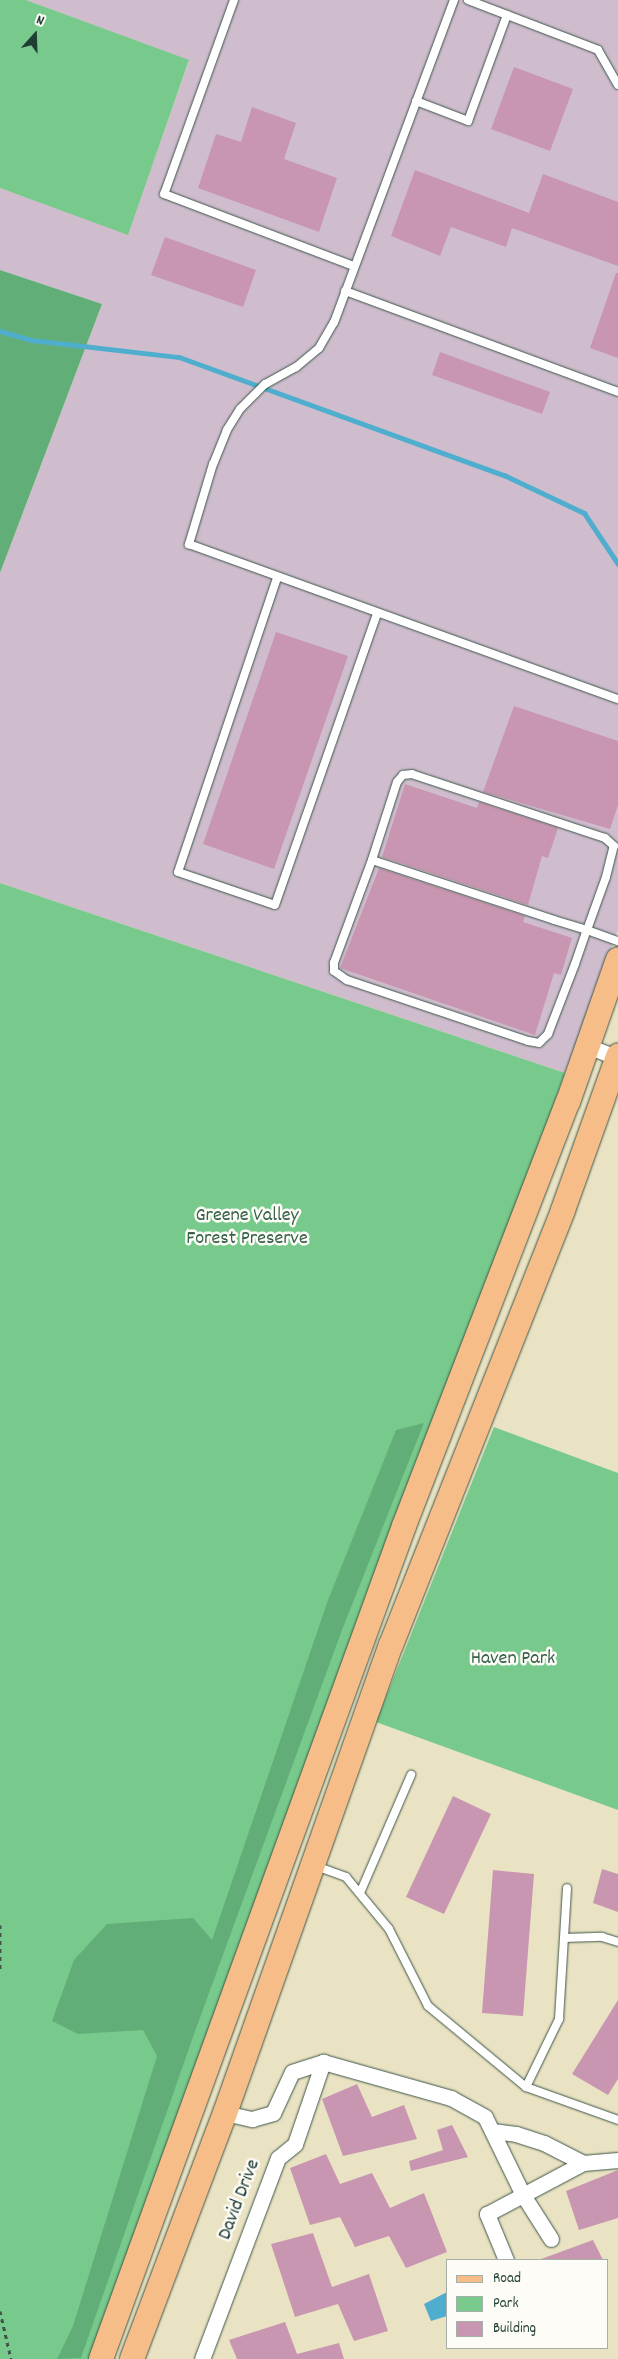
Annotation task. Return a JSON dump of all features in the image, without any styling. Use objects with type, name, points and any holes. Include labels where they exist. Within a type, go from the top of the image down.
[{"type":"main road","points":[[101,2359],[400,1536],[588,1046],[618,959]]},
{"type":"main road","points":[[132,2359],[224,2113],[391,1645],[564,1210],[618,1057]]},
{"type":"street","points":[[588,1046],[618,1057]]},
{"type":"street","points":[[224,2113],[252,2119],[274,2113],[292,2072],[323,2062],[451,2098],[485,2117],[523,2195],[551,2239]]},
{"type":"street","name":"David Drive","points":[[202,2359],[278,2158],[295,2144],[323,2062]]},
{"type":"street","points":[[492,2131],[516,2134],[544,2143],[583,2163]]},
{"type":"street","points":[[506,2259],[486,2214],[583,2163],[618,2160]]},
{"type":"lane","points":[[234,0],[164,194],[354,266]]},
{"type":"lane","points":[[454,0],[345,290],[319,348],[296,367],[265,384],[252,396],[227,430],[189,544],[277,578],[616,699],[618,689]]},
{"type":"lane","points":[[468,0],[598,50],[618,85]]},
{"type":"lane","points":[[416,101],[468,121],[507,15]]},
{"type":"lane","points":[[345,290],[618,392]]},
{"type":"lane","points":[[277,578],[178,872],[275,906],[377,614]]},
{"type":"lane","points":[[412,774],[611,841],[614,854],[587,930],[548,1034],[539,1043],[528,1041],[347,980],[334,971],[334,963],[372,860],[397,782],[403,775],[412,774]]},
{"type":"lane","points":[[372,860],[618,941]]},
{"type":"lane","points":[[360,1894],[411,1775]]},
{"type":"lane","points":[[312,1864],[346,1878],[389,1929],[428,2006],[526,2087],[618,2120]]},
{"type":"lane","points":[[526,2087],[559,2019],[567,1888]]},
{"type":"lane","points":[[564,1938],[602,1937],[618,1942]]},
{"type":"path","points":[[0,1925],[0,1969]]},
{"type":"path","points":[[0,2311],[11,2359]]},
{"type":"shaded area","points":[[26,0],[618,0],[618,930],[565,1073],[0,883],[0,573],[102,304],[0,270],[0,188],[128,234],[189,61]]},
{"type":"green space","points":[[0,0],[26,0],[189,60],[128,235],[0,188]]},
{"type":"green space","points":[[0,270],[102,304],[0,573]]},
{"type":"green space","name":"Greene Valley Forest Preserve","points":[[0,883],[565,1073],[95,2359],[0,2359]]},
{"type":"green space","points":[[424,1423],[342,1630],[194,2034],[81,2358],[57,2359],[73,2326],[157,2056],[143,2030],[78,2034],[52,2021],[74,1960],[107,1924],[193,1918],[212,1940],[328,1600],[396,1430]]},
{"type":"green space","name":"Haven Park","points":[[494,1427],[618,1473],[618,1810],[376,1722]]},
{"type":"water","points":[[446,2293],[446,2316],[431,2321],[424,2304]]},
{"type":"building","points":[[514,67],[573,89],[550,151],[491,129]]},
{"type":"building","points":[[252,107],[296,123],[284,159],[337,178],[319,232],[198,188],[216,134],[241,142]]},
{"type":"building","points":[[415,170],[529,213],[543,174],[618,202],[618,266],[512,228],[506,247],[451,227],[440,256],[391,236]]},
{"type":"building","points":[[165,237],[256,270],[243,307],[151,275]]},
{"type":"building","points":[[616,273],[618,273],[618,358],[590,348]]},
{"type":"building","points":[[440,352],[550,392],[542,414],[432,375]]},
{"type":"building","points":[[276,632],[348,656],[274,869],[203,844]]},
{"type":"building","points":[[514,706],[618,741],[618,805],[610,829],[483,792]]},
{"type":"building","points":[[405,784],[477,808],[479,802],[558,828],[548,858],[542,856],[528,905],[382,857]]},
{"type":"building","points":[[379,868],[525,916],[523,922],[572,938],[561,975],[554,973],[535,1035],[340,968]]},
{"type":"building","points":[[453,1796],[491,1814],[444,1914],[406,1897]]},
{"type":"building","points":[[602,1869],[618,1874],[618,1912],[593,1903]]},
{"type":"building","points":[[493,1870],[534,1874],[523,2016],[482,2013]]},
{"type":"building","points":[[618,2000],[618,2079],[608,2095],[572,2074]]},
{"type":"building","points":[[357,2084],[372,2117],[404,2105],[417,2139],[343,2156],[322,2099]]},
{"type":"building","points":[[452,2125],[468,2157],[411,2171],[409,2161],[443,2150],[437,2130]]},
{"type":"building","points":[[326,2154],[340,2184],[372,2173],[390,2208],[424,2193],[447,2252],[406,2268],[389,2236],[355,2247],[340,2217],[310,2225],[290,2168]]},
{"type":"building","points":[[618,2170],[618,2218],[579,2230],[566,2191]]},
{"type":"building","points":[[313,2233],[332,2287],[369,2274],[388,2331],[354,2341],[338,2304],[295,2317],[271,2244]]},
{"type":"building","points":[[593,2240],[602,2259],[541,2259]]},
{"type":"building","points":[[285,2322],[297,2354],[339,2343],[344,2359],[237,2359],[229,2340]]},
{"type":"waterway","points":[[0,331],[31,340],[179,357],[504,475],[584,513],[618,564]]}]
